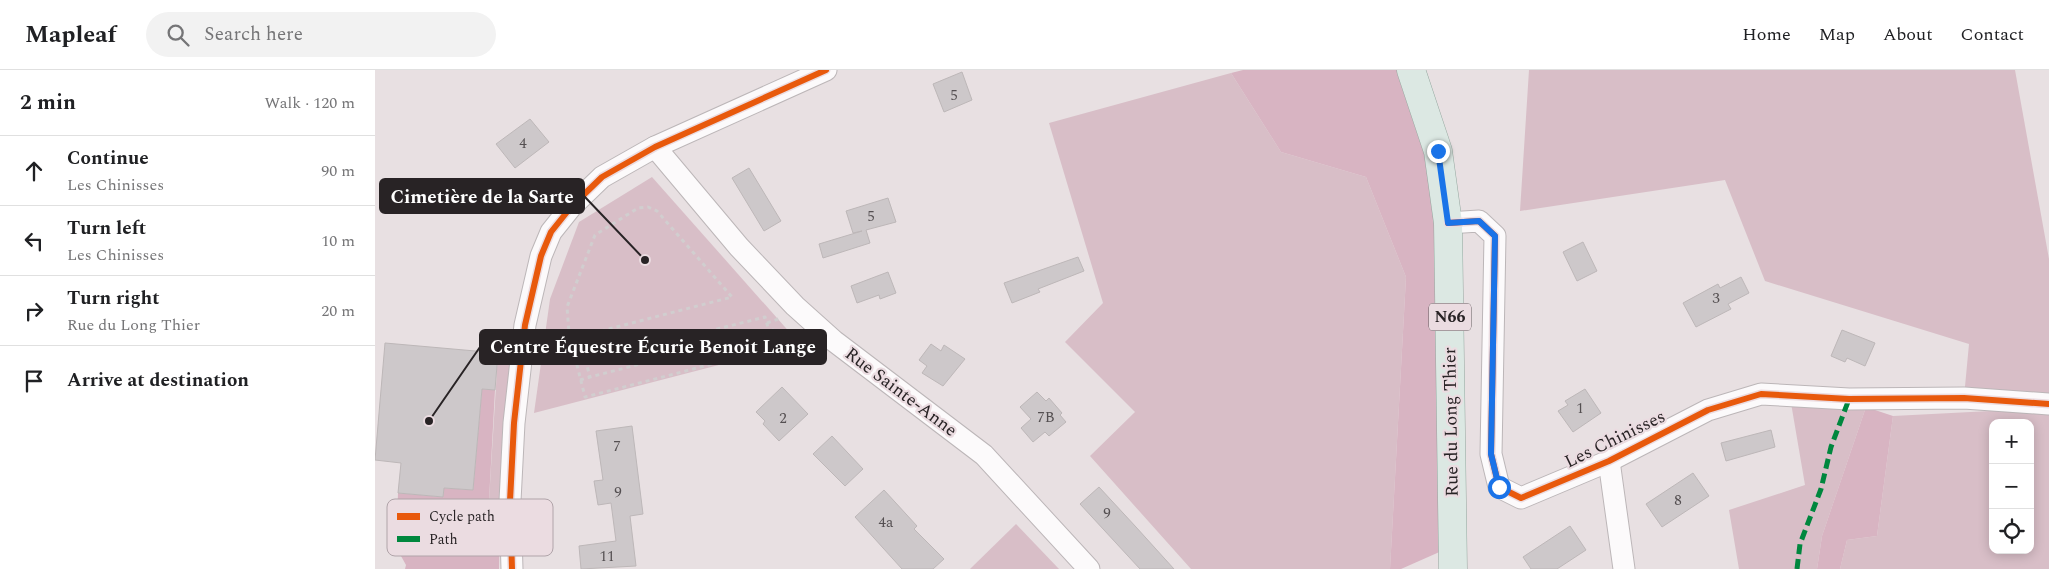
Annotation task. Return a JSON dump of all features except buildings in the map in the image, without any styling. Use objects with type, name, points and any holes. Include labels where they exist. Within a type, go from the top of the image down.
[{"type":"main road","name":"Rue du Long Thier","points":[[1411,70],[1438,151],[1448,223],[1453,569]]},
{"type":"street","points":[[509,499],[514,423],[525,325],[541,256],[551,232],[571,208],[602,177],[655,147],[826,70]]},
{"type":"street","name":"Rue Sainte-Anne","points":[[655,147],[739,247],[795,306],[834,341],[984,455],[1089,569]]},
{"type":"street","name":"Les Chinisses","points":[[1448,223],[1479,221],[1495,236],[1491,454],[1499,487],[1521,498],[1609,461],[1708,410],[1761,394],[1849,400],[1964,398],[2049,404]]},
{"type":"street","points":[[1609,461],[1624,569]]},
{"type":"street","points":[[511,556],[511,569]]},
{"type":"path","points":[[570,339],[732,297],[657,212],[647,208],[638,208],[595,235],[567,307],[570,339],[580,380],[585,397],[790,344],[773,330],[580,380]]},
{"type":"path","points":[[590,377],[586,362],[765,317],[769,331]]},
{"type":"path","points":[[767,324],[779,321]]},
{"type":"path","points":[[545,338],[569,333]]},
{"type":"shaded area","points":[[1243,70],[1411,70],[1438,151],[1453,546],[1401,569],[1390,569],[1406,277],[1366,177],[1281,152],[1231,73]]},
{"type":"shaded area","points":[[1529,70],[2015,70],[2049,259],[2049,398],[1964,397],[1969,344],[1765,281],[1725,180],[1520,211]]},
{"type":"shaded area","points":[[1231,73],[1281,152],[1366,177],[1406,277],[1390,569],[1191,569],[1090,456],[1135,412],[1065,342],[1103,303],[1049,123]]},
{"type":"shaded area","points":[[652,177],[800,344],[534,413],[550,299],[579,222]]},
{"type":"shaded area","points":[[498,353],[510,353],[501,499],[489,499]]},
{"type":"shaded area","points":[[482,389],[495,390],[489,499],[398,499],[398,493],[443,497],[444,488],[473,490]]},
{"type":"shaded area","points":[[1791,403],[1866,407],[1822,536],[1817,569],[1739,569],[1729,510],[1805,485]]},
{"type":"shaded area","points":[[1866,407],[1893,416],[1877,536],[1847,540],[1840,569],[1817,569],[1822,536]]},
{"type":"shaded area","points":[[2049,408],[2049,569],[1840,569],[1847,540],[1877,536],[1893,416]]},
{"type":"shaded area","points":[[1016,524],[1059,569],[970,569]]},
{"type":"shaded area","points":[[401,556],[499,556],[499,569],[405,569],[406,565]]},
{"type":"marked path","points":[[1797,569],[1800,544],[1821,489],[1831,447],[1849,399]]},
{"type":"cycle path","points":[[510,499],[514,423],[525,325],[541,256],[551,232],[571,207],[602,177],[655,147],[826,70]]},
{"type":"cycle path","points":[[1448,223],[1479,221],[1495,236],[1491,454],[1499,487],[1521,498],[1609,461],[1708,410],[1761,394],[1849,399],[1964,398],[2049,404]]},
{"type":"cycle path","points":[[512,556],[512,569]]},
{"type":"place","name":"Cimetière de la Sarte","points":[[645,260]]},
{"type":"place","name":"Centre Équestre Écurie Benoit Lange","points":[[429,421]]},
{"type":"route","points":[[1438,151],[1448,223],[1479,221],[1495,236],[1491,454],[1499,487]]}]
